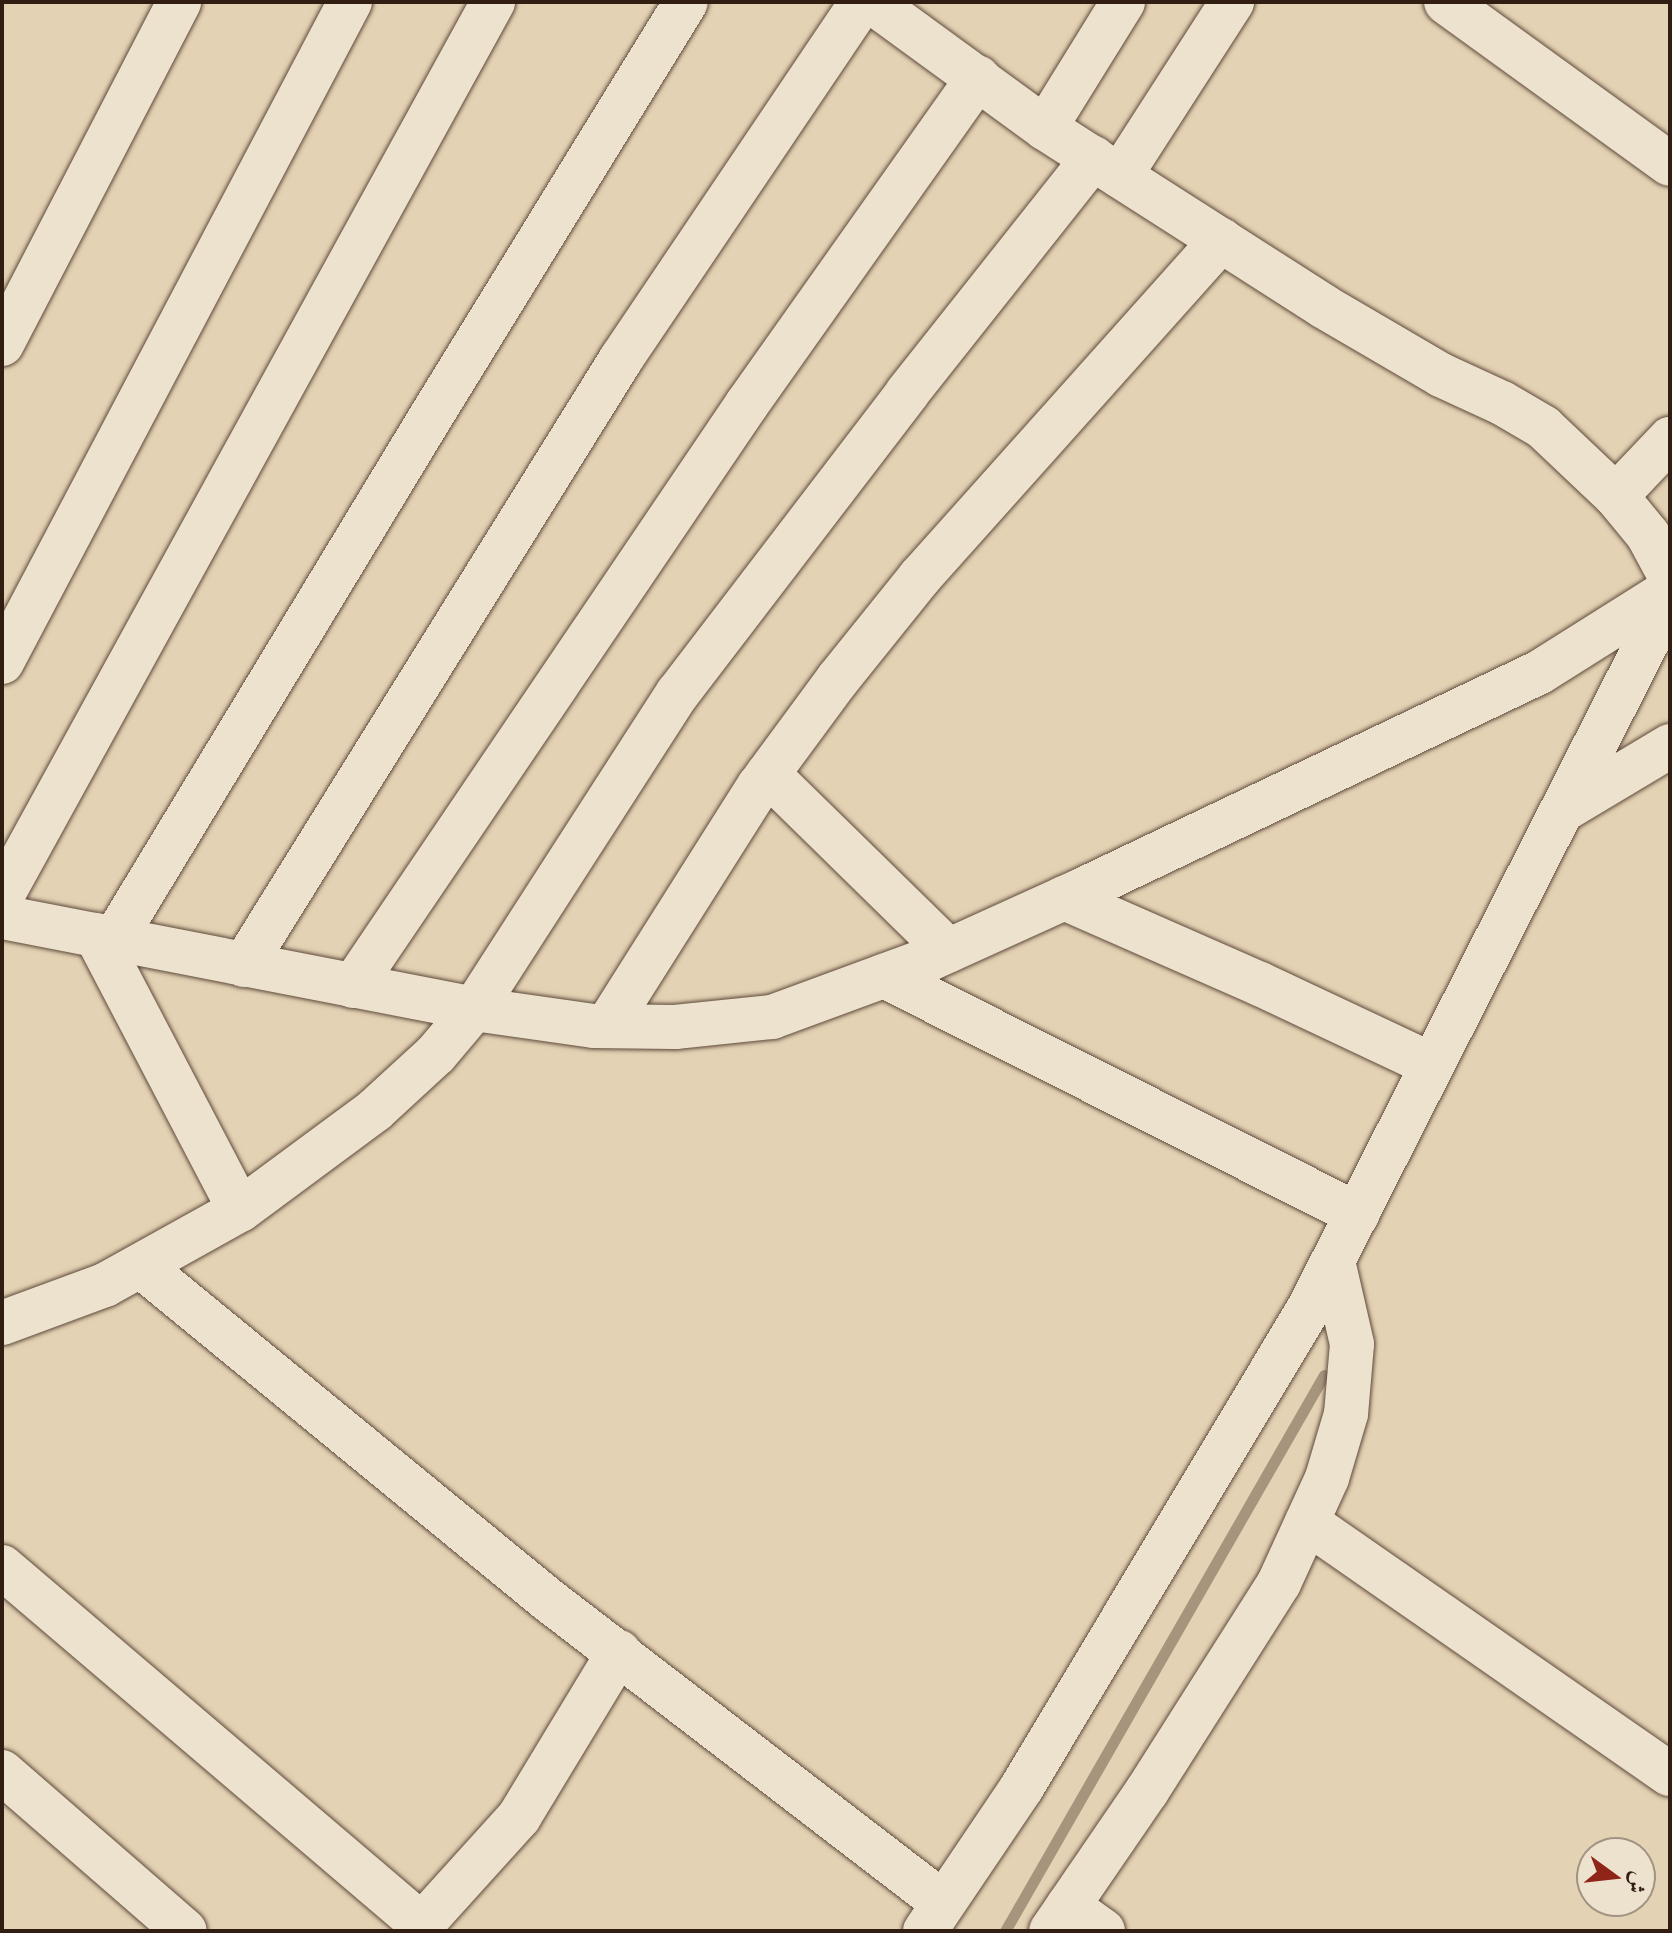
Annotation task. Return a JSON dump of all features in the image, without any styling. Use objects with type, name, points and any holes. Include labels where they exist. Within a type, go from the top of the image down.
[{"type":"street","points":[[2,344],[179,2]]},
{"type":"street","points":[[2,662],[350,2]]},
{"type":"street","points":[[2,896],[493,2]]},
{"type":"street","points":[[106,937],[686,2]]},
{"type":"street","points":[[244,965],[621,359],[862,2]]},
{"type":"street","points":[[872,2],[1045,128],[1221,240],[1380,339],[1543,427],[1616,496],[1648,535],[1670,576]]},
{"type":"street","points":[[1045,128],[1123,2]]},
{"type":"street","points":[[2,1323],[105,1285],[240,1210],[375,1110],[436,1054],[474,1009],[678,693],[907,393],[1107,167],[1232,2]]},
{"type":"street","points":[[1446,2],[1670,164]]},
{"type":"street","points":[[353,986],[747,404],[978,78]]},
{"type":"street","points":[[607,1026],[768,774],[838,679],[920,577],[1221,240]]},
{"type":"street","points":[[1616,496],[1670,439]]},
{"type":"street","points":[[2,917],[474,1009],[607,1026],[675,1027],[772,1017],[948,950],[1064,898],[1540,672],[1670,590]]},
{"type":"street","points":[[142,1267],[547,1599],[619,1652],[934,1917],[1022,1787],[1171,1542],[1333,1261],[1670,597]]},
{"type":"street","points":[[1563,810],[1670,746]]},
{"type":"street","points":[[768,774],[948,950]]},
{"type":"street","points":[[1064,898],[1260,984],[1432,1065]]},
{"type":"street","points":[[106,937],[240,1210]]},
{"type":"street","points":[[884,976],[1357,1214]]},
{"type":"street","points":[[1074,1923],[1147,1791],[1279,1583],[1327,1478],[1346,1414],[1352,1344],[1333,1261]]},
{"type":"street","points":[[1307,1522],[1670,1774]]},
{"type":"street","points":[[2,1567],[419,1928],[519,1817],[619,1652]]},
{"type":"street","points":[[2,1772],[185,1931]]},
{"type":"waterway","points":[[1005,1931],[1324,1375]]}]
